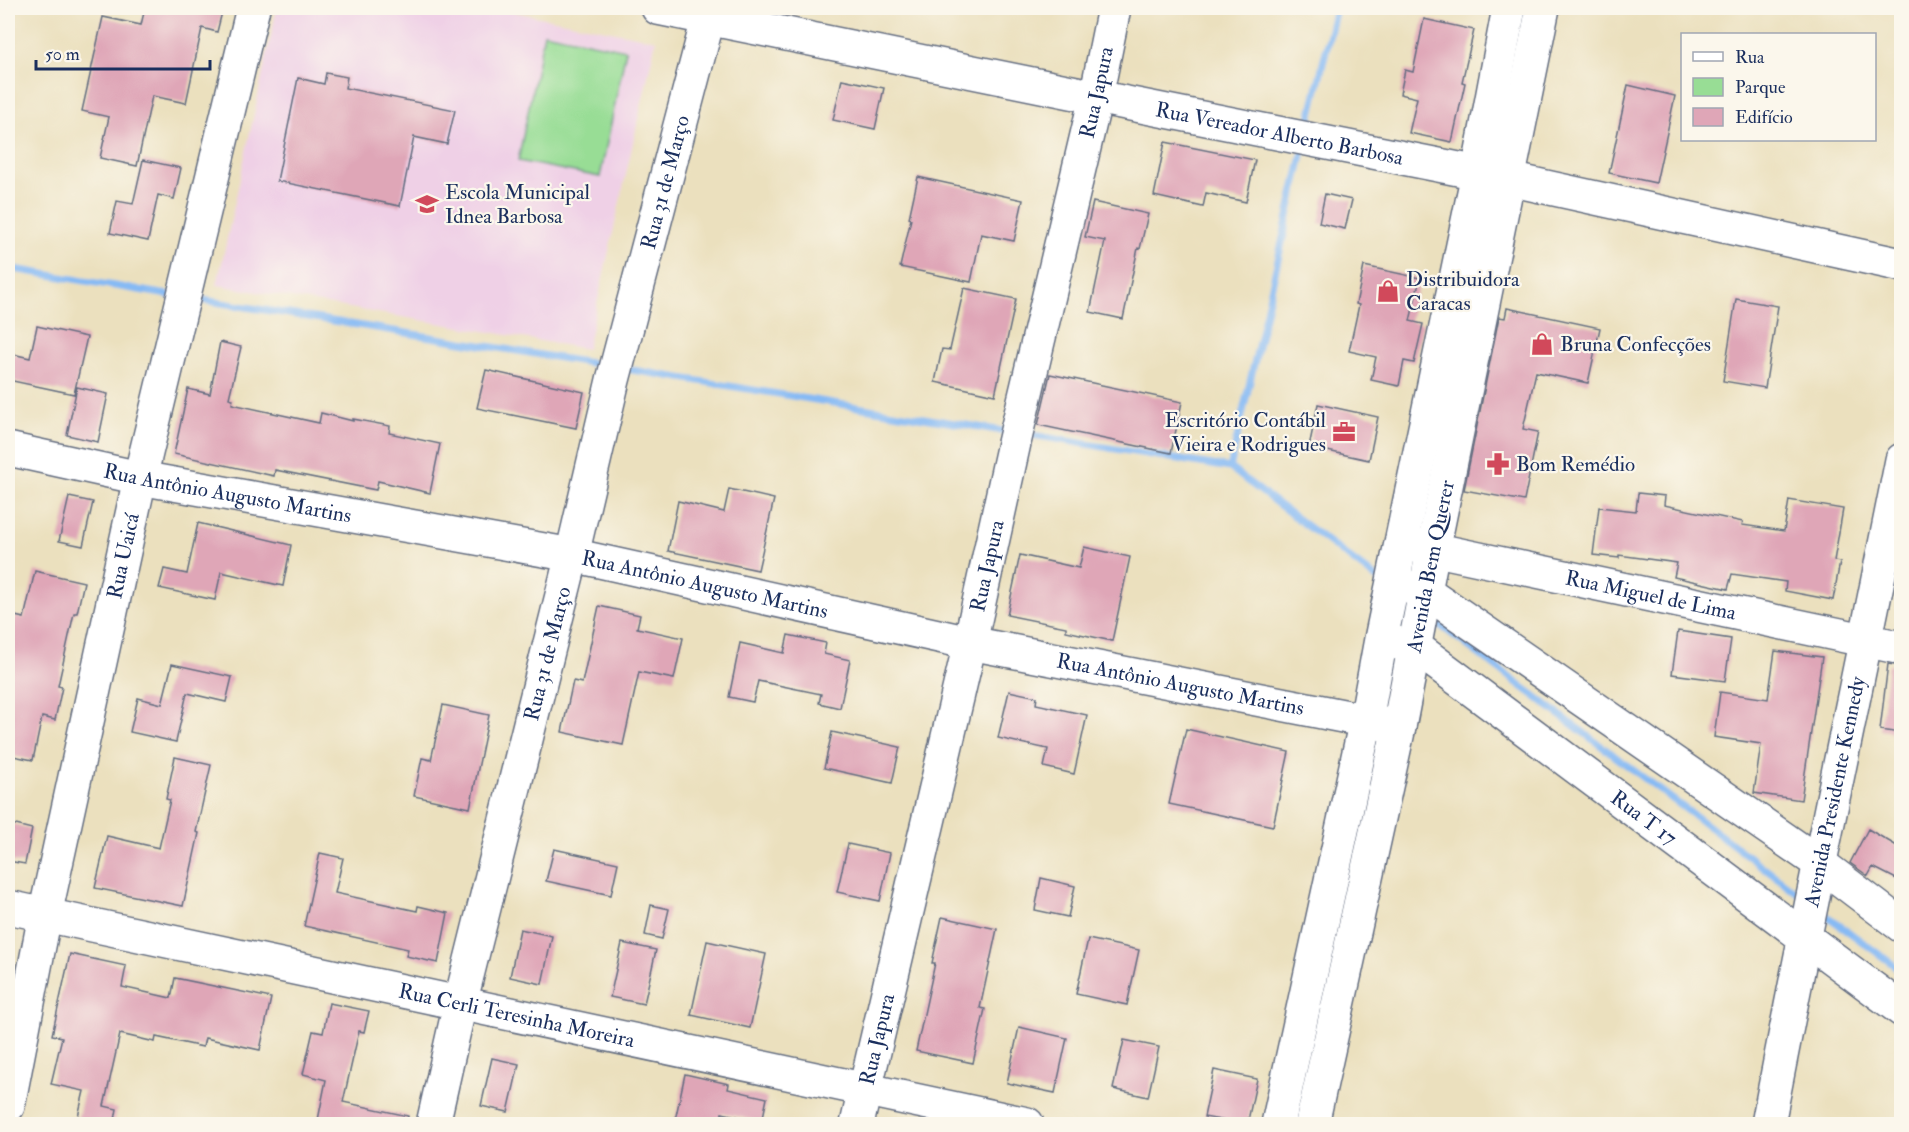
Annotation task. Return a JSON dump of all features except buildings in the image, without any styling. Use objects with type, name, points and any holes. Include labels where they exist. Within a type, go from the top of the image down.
[{"type":"street","name":"Rua Uaicá","points":[[8,1106],[45,915],[140,478],[253,8]]},
{"type":"street","name":"Rua Vereador Alberto Barbosa","points":[[658,8],[710,13],[1096,97],[1494,176],[1902,265]]},
{"type":"street","name":"Rua Japura","points":[[857,1125],[1096,97],[1114,8]]},
{"type":"street","name":"Avenida Bem Querer","points":[[1312,1125],[1399,727],[1433,550],[1494,176],[1509,8]]},
{"type":"street","name":"Avenida Bem Querer","points":[[1278,1125],[1366,720],[1401,542],[1494,176],[1543,8]]},
{"type":"street","name":"Rua 31 de Março","points":[[433,1125],[460,1004],[572,555],[616,368],[710,13]]},
{"type":"street","name":"Rua Antônio Augusto Martins","points":[[8,449],[140,478],[572,555],[970,643],[1399,727]]},
{"type":"street","name":"Avenida Presidente Kennedy","points":[[1768,1125],[1804,937],[1902,460]]},
{"type":"street","name":"Rua Miguel de Lima","points":[[1401,542],[1902,648]]},
{"type":"street","points":[[1392,585],[1425,591],[1819,863],[1902,926]]},
{"type":"street","name":"Rua T 17","points":[[1381,639],[1415,647],[1902,1010]]},
{"type":"street","name":"Rua Cerli Teresinha Moreira","points":[[8,908],[1027,1125]]},
{"type":"shaded area","name":"Escola Municipal Idnea Barbosa","points":[[277,8],[494,8],[656,40],[587,349],[217,285]]},
{"type":"green space","points":[[544,33],[626,50],[600,177],[518,161]]},
{"type":"waterway","points":[[1307,131],[1336,8]]},
{"type":"waterway","points":[[1230,468],[1304,147]]},
{"type":"waterway","points":[[8,268],[174,296]]},
{"type":"waterway","points":[[191,298],[609,366]]},
{"type":"waterway","points":[[626,369],[1009,432]]},
{"type":"waterway","points":[[1026,434],[1230,468],[1379,580]]},
{"type":"waterway","points":[[1433,620],[1803,897]]},
{"type":"waterway","points":[[1819,910],[1902,971]]},
{"type":"place","name":"Escola Municipal Idnea Barbosa","points":[[427,204]]},
{"type":"place","name":"Distribuidora Caracas","points":[[1388,291]]},
{"type":"place","name":"Bruna Confecções","points":[[1542,344]]},
{"type":"place","name":"Escritório Contábil Vieira e Rodrigues","points":[[1344,432]]},
{"type":"place","name":"Bom Remédio","points":[[1498,464]]}]
